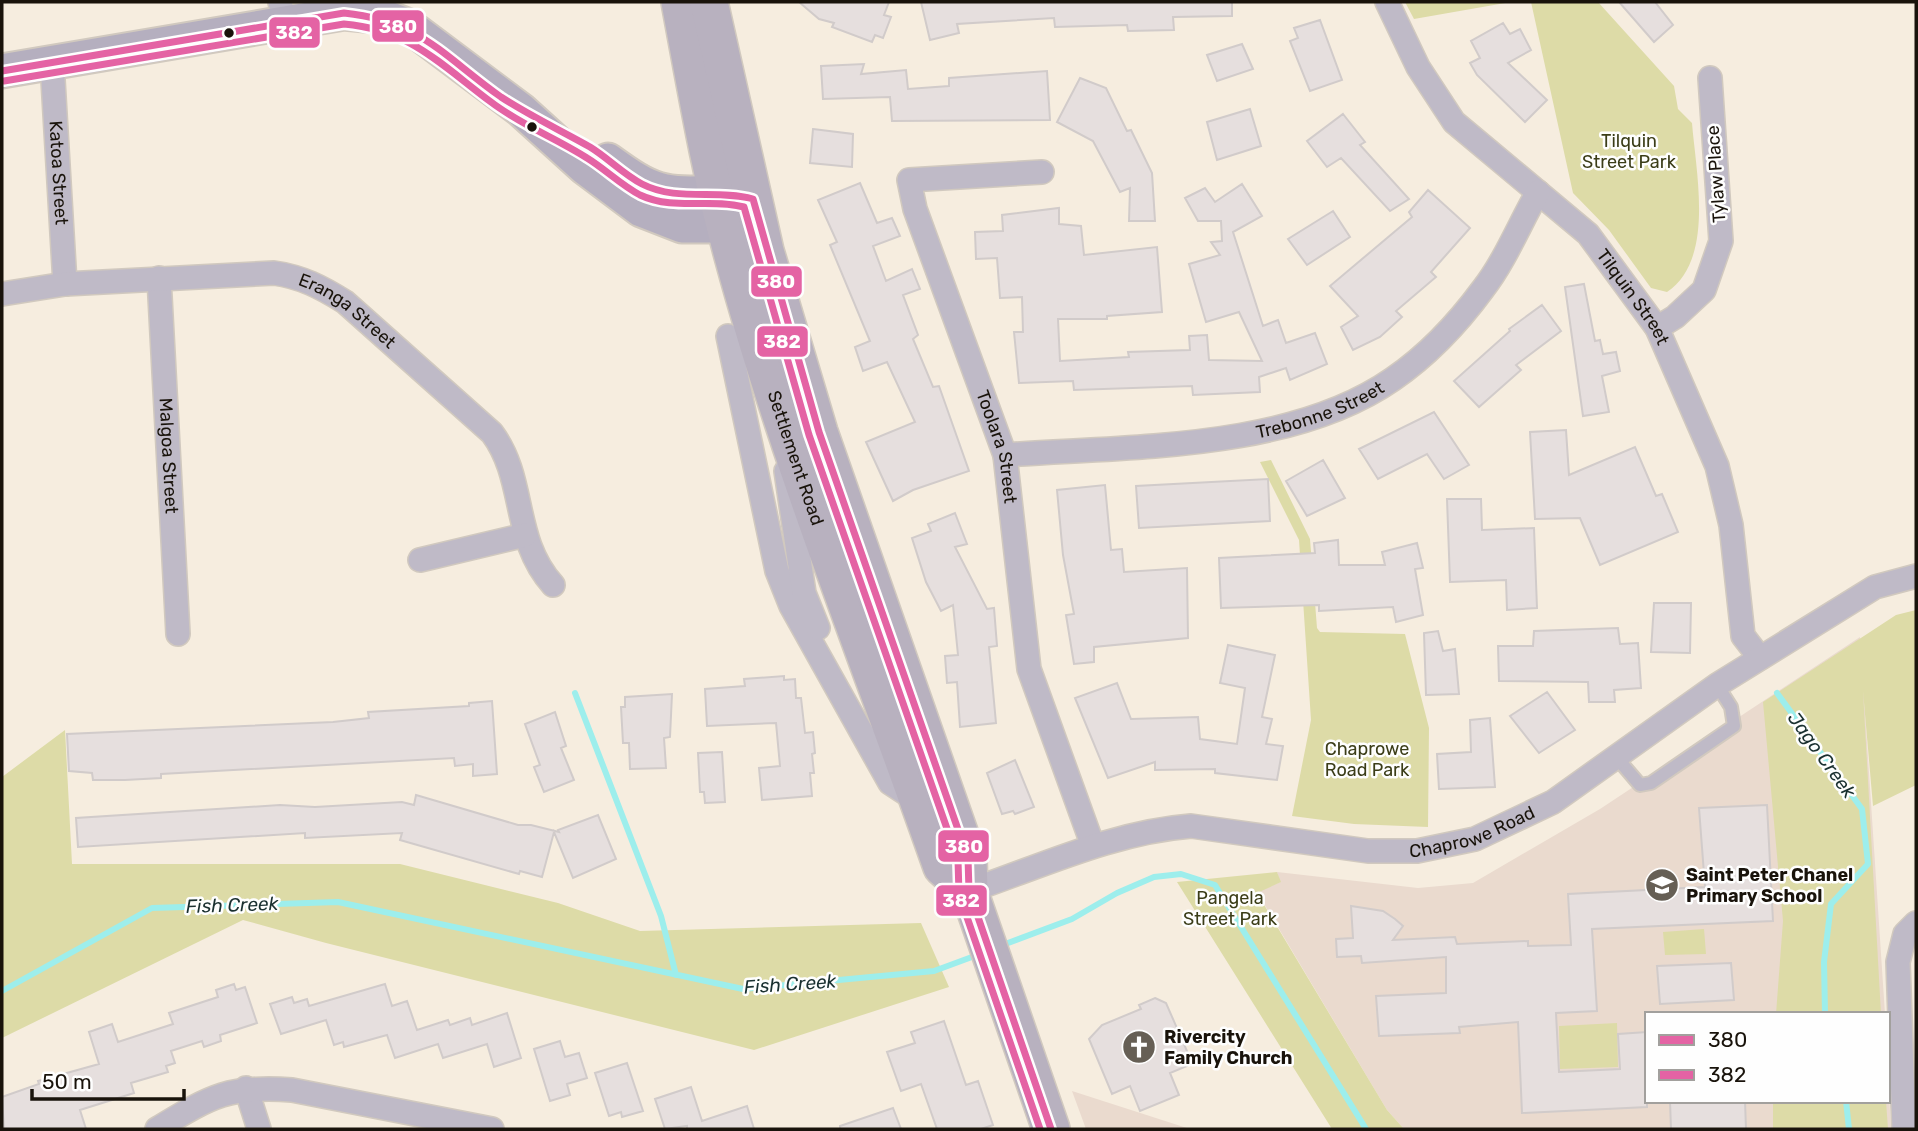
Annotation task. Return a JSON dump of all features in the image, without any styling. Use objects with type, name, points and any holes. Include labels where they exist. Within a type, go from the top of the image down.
[{"type":"main road","name":"Settlement Road","points":[[680,2],[721,209],[766,365],[942,867],[969,891]]},
{"type":"main road","name":"Settlement Road","points":[[709,2],[753,200],[819,432],[968,858],[969,891],[1051,1129]]},
{"type":"main road","points":[[721,209],[740,218],[753,200]]},
{"type":"main road","points":[[882,614],[890,677],[926,778],[925,792],[919,802]]},
{"type":"street","name":"Tilquin Street","points":[[1387,2],[1418,67],[1454,122],[1588,234],[1657,328],[1717,466],[1731,525],[1743,636],[1760,658]]},
{"type":"street","points":[[2,71],[52,63],[283,13],[344,13],[386,17],[409,26],[521,110],[594,150],[649,187],[721,209]]},
{"type":"street","name":"Katoa Street","points":[[52,63],[65,284]]},
{"type":"street","name":"Tylaw Place","points":[[1657,328],[1675,317],[1704,290],[1721,242],[1710,78]]},
{"type":"street","name":"Toolara Street","points":[[1042,172],[909,180],[915,209],[1005,455],[1028,669],[1093,846]]},
{"type":"street","name":"Trebonne Street","points":[[1005,455],[1217,440],[1256,433],[1339,409],[1392,380],[1436,345],[1485,288],[1538,192]]},
{"type":"street","name":"Eranga Street","points":[[2,294],[65,284],[159,278],[274,273],[298,276],[345,302],[498,440],[511,473],[526,536],[539,570],[553,585]]},
{"type":"street","name":"Malgoa Street","points":[[159,278],[178,634]]},
{"type":"street","points":[[728,336],[777,571],[791,606],[890,783],[919,802]]},
{"type":"street","points":[[766,365],[773,420],[788,478],[804,593],[811,616],[831,653],[837,687]]},
{"type":"street","points":[[420,560],[526,536]]},
{"type":"street","name":"Chaprowe Road","points":[[969,891],[1141,831],[1191,826],[1368,851],[1446,847],[1510,825],[1553,802],[1717,685],[1760,658],[1875,587],[1916,576]]},
{"type":"street","points":[[1904,1129],[1898,962],[1905,934],[1916,923]]},
{"type":"street","points":[[157,1129],[209,1098],[246,1088],[292,1090],[492,1129]]},
{"type":"street","points":[[246,1088],[258,1129]]},
{"type":"lane","points":[[1617,758],[1640,785],[1651,783],[1722,736],[1734,726],[1735,716],[1717,685]]},
{"type":"shaded area","name":"Saint Peter Chanel Primary School","points":[[1860,637],[1885,1012],[1645,1012],[1645,1103],[1890,1103],[1891,1129],[1404,1129],[1387,1110],[1257,892],[1280,882],[1277,872],[1418,888],[1473,883],[1600,809]]},
{"type":"shaded area","points":[[1072,1091],[1190,1129],[1086,1129]]},
{"type":"green space","points":[[1405,2],[1511,2],[1414,19]]},
{"type":"green space","name":"Tilquin Street Park","points":[[1531,2],[1598,2],[1674,86],[1678,109],[1692,123],[1699,190],[1697,238],[1692,259],[1682,278],[1667,292],[1651,288],[1609,230],[1573,193]]},
{"type":"green space","name":"Chaprowe Road Park","points":[[1271,460],[1310,539],[1317,628],[1320,632],[1405,634],[1429,728],[1428,827],[1354,824],[1292,816],[1311,720],[1299,540],[1260,462]]},
{"type":"green space","points":[[1916,610],[1916,785],[1873,806],[1863,691],[1881,1012],[1776,1012],[1783,921],[1763,702],[1896,615]]},
{"type":"green space","points":[[65,730],[72,864],[400,864],[558,903],[640,931],[921,923],[949,987],[754,1050],[243,920],[2,1038],[2,777]]},
{"type":"green space","name":"Pangela Street Park","points":[[1277,872],[1281,882],[1257,893],[1387,1110],[1404,1129],[1332,1129],[1177,882]]},
{"type":"green space","points":[[1704,929],[1706,954],[1665,955],[1663,932]]},
{"type":"green space","points":[[1617,1023],[1618,1067],[1560,1069],[1559,1026]]},
{"type":"green space","points":[[1773,1103],[1886,1103],[1888,1129],[1773,1129]]},
{"type":"building","points":[[799,2],[889,2],[884,15],[891,17],[883,38],[875,35],[872,42],[832,27],[834,23],[819,19]]},
{"type":"building","points":[[921,2],[1232,2],[1232,16],[1173,17],[1174,30],[1128,31],[1127,25],[1055,27],[1054,18],[957,24],[959,33],[930,40]]},
{"type":"building","points":[[1619,2],[1655,2],[1673,25],[1654,42]]},
{"type":"building","points":[[1320,20],[1342,80],[1310,91],[1290,41],[1298,38],[1294,28]]},
{"type":"building","points":[[1503,23],[1510,34],[1520,29],[1531,50],[1508,63],[1547,100],[1525,122],[1477,75],[1470,63],[1480,58],[1471,41]]},
{"type":"building","points":[[1242,44],[1253,69],[1217,81],[1207,55]]},
{"type":"building","points":[[864,64],[861,74],[906,70],[908,89],[949,86],[949,78],[1047,71],[1050,120],[892,121],[890,97],[823,99],[821,66]]},
{"type":"building","points":[[1080,78],[1106,88],[1127,131],[1131,130],[1152,173],[1155,221],[1129,221],[1130,188],[1120,192],[1093,141],[1057,122]]},
{"type":"building","points":[[1250,109],[1261,146],[1217,160],[1207,122]]},
{"type":"building","points":[[1343,114],[1365,142],[1360,145],[1409,199],[1390,211],[1341,158],[1327,167],[1307,141]]},
{"type":"building","points":[[813,129],[853,134],[852,167],[810,163]]},
{"type":"building","points":[[860,183],[877,223],[892,218],[900,236],[873,246],[886,281],[912,269],[920,289],[903,295],[918,335],[913,339],[933,387],[939,386],[969,471],[913,490],[893,501],[866,442],[915,422],[887,362],[863,371],[855,347],[870,341],[830,245],[837,242],[818,200]]},
{"type":"building","points":[[1242,184],[1262,216],[1233,232],[1263,326],[1278,320],[1286,343],[1315,333],[1327,364],[1290,380],[1286,368],[1259,377],[1260,392],[1193,395],[1192,386],[1074,390],[1073,381],[1019,383],[1014,332],[1023,332],[1022,297],[1000,298],[997,258],[976,259],[975,232],[1003,231],[1002,215],[1059,208],[1059,224],[1081,226],[1084,255],[1157,247],[1162,312],[1107,316],[1107,319],[1058,319],[1060,361],[1129,357],[1128,352],[1190,350],[1189,336],[1207,335],[1209,360],[1262,361],[1239,312],[1206,322],[1189,264],[1220,255],[1211,242],[1222,241],[1221,221],[1198,221],[1185,198],[1205,188],[1215,202]]},
{"type":"building","points":[[1428,190],[1470,228],[1431,272],[1436,277],[1396,311],[1402,317],[1380,337],[1353,350],[1341,327],[1358,316],[1330,286],[1412,217],[1409,212]]},
{"type":"building","points":[[1333,211],[1350,237],[1307,265],[1288,239]]},
{"type":"building","points":[[1584,284],[1595,341],[1600,340],[1603,354],[1616,352],[1620,371],[1602,376],[1609,412],[1583,416],[1565,287]]},
{"type":"building","points":[[1542,305],[1561,331],[1516,365],[1521,370],[1479,407],[1454,381],[1510,331],[1509,329]]},
{"type":"building","points":[[1434,412],[1469,465],[1444,479],[1427,454],[1378,479],[1359,449]]},
{"type":"building","points":[[1566,430],[1569,475],[1635,447],[1656,496],[1662,494],[1678,532],[1600,565],[1580,518],[1535,519],[1530,432]]},
{"type":"building","points":[[1323,460],[1345,498],[1307,516],[1286,481]]},
{"type":"building","points":[[1268,479],[1270,521],[1139,528],[1136,486]]},
{"type":"building","points":[[1105,485],[1111,550],[1122,549],[1124,572],[1187,568],[1188,638],[1094,647],[1094,662],[1074,664],[1066,615],[1074,614],[1063,555],[1057,490]]},
{"type":"building","points":[[1447,499],[1481,499],[1482,530],[1534,528],[1537,608],[1507,610],[1506,580],[1450,582]]},
{"type":"building","points":[[955,513],[967,544],[955,547],[987,609],[994,608],[997,646],[989,647],[996,723],[960,727],[957,682],[947,683],[945,656],[958,655],[953,605],[941,611],[926,582],[912,538],[931,531],[928,524]]},
{"type":"building","points":[[1338,540],[1339,565],[1385,565],[1382,552],[1417,543],[1423,568],[1415,569],[1423,615],[1396,622],[1393,607],[1319,611],[1319,605],[1221,608],[1219,558],[1315,553],[1314,543]]},
{"type":"building","points":[[1654,603],[1691,603],[1690,653],[1651,652]]},
{"type":"building","points":[[1618,628],[1620,644],[1638,643],[1641,688],[1614,690],[1615,702],[1589,702],[1588,682],[1499,681],[1498,646],[1533,646],[1534,631]]},
{"type":"building","points":[[1438,631],[1443,651],[1455,649],[1459,694],[1426,695],[1424,633]]},
{"type":"building","points":[[1228,645],[1275,655],[1262,717],[1272,719],[1266,744],[1283,746],[1277,780],[1215,773],[1215,769],[1155,770],[1155,762],[1108,778],[1075,698],[1117,683],[1131,719],[1198,717],[1200,739],[1237,744],[1245,688],[1220,683]]},
{"type":"building","points":[[784,676],[784,680],[795,679],[796,698],[801,698],[805,733],[813,732],[814,773],[810,773],[812,796],[762,800],[759,768],[780,766],[776,723],[707,726],[705,689],[745,686],[744,679]]},
{"type":"building","points":[[1547,692],[1575,730],[1539,753],[1510,716]]},
{"type":"building","points":[[672,694],[670,737],[664,738],[666,768],[630,769],[629,743],[623,743],[621,707],[625,707],[625,697]]},
{"type":"building","points":[[492,701],[497,774],[473,776],[473,764],[455,766],[454,758],[161,774],[161,778],[125,780],[93,780],[92,773],[69,771],[67,734],[333,722],[369,718],[368,712],[469,706],[469,703]]},
{"type":"building","points":[[555,712],[566,746],[561,748],[574,780],[544,792],[534,767],[540,765],[525,724]]},
{"type":"building","points":[[1490,718],[1495,787],[1439,789],[1437,754],[1471,752],[1470,720]]},
{"type":"building","points":[[722,752],[725,802],[705,803],[704,792],[700,792],[698,753]]},
{"type":"building","points":[[1015,760],[1034,807],[1015,814],[1013,811],[1002,814],[987,773]]},
{"type":"building","points":[[416,795],[518,825],[531,825],[559,832],[558,830],[598,815],[616,859],[573,878],[554,832],[542,877],[520,871],[519,874],[400,840],[402,833],[305,838],[305,833],[78,847],[76,818],[280,805],[315,807],[402,802],[414,805]]},
{"type":"building","points":[[1767,805],[1773,921],[1592,929],[1597,1011],[1556,1013],[1559,1072],[1620,1069],[1618,1034],[1645,1032],[1647,1107],[1522,1113],[1518,1022],[1459,1027],[1460,1033],[1379,1036],[1376,996],[1446,993],[1446,957],[1362,963],[1361,956],[1337,957],[1336,939],[1353,938],[1351,906],[1383,911],[1395,919],[1403,926],[1393,940],[1455,937],[1457,944],[1528,941],[1528,946],[1571,945],[1568,894],[1705,887],[1699,808]]},
{"type":"building","points":[[1731,963],[1734,1000],[1660,1004],[1657,966]]},
{"type":"building","points":[[234,984],[236,990],[245,987],[257,1023],[220,1035],[221,1041],[204,1047],[202,1041],[171,1051],[175,1063],[166,1066],[168,1072],[131,1083],[134,1093],[80,1110],[86,1129],[4,1129],[2,1097],[39,1084],[38,1081],[99,1064],[89,1032],[112,1024],[118,1042],[173,1024],[169,1013],[218,997],[216,990]]},
{"type":"building","points":[[385,984],[392,1006],[407,1001],[417,1030],[448,1020],[450,1025],[470,1018],[472,1025],[507,1013],[521,1058],[494,1067],[487,1044],[443,1058],[438,1044],[395,1058],[387,1035],[344,1047],[343,1042],[334,1045],[326,1020],[281,1034],[270,1004],[292,997],[294,1003],[307,999],[309,1006]]},
{"type":"building","name":"Rivercity Family Church","points":[[1155,998],[1166,1003],[1190,1058],[1187,1066],[1170,1073],[1179,1095],[1140,1111],[1130,1086],[1112,1094],[1089,1039],[1102,1025],[1141,1009],[1139,1005]]},
{"type":"building","points":[[944,1021],[966,1085],[978,1081],[993,1125],[981,1129],[937,1129],[921,1084],[901,1091],[887,1052],[915,1043],[911,1032]]},
{"type":"building","points":[[560,1041],[565,1057],[579,1053],[587,1078],[567,1084],[570,1095],[550,1101],[534,1049]]},
{"type":"building","points":[[627,1063],[643,1111],[622,1117],[621,1112],[609,1116],[595,1073]]},
{"type":"building","points":[[691,1087],[702,1121],[747,1106],[754,1129],[687,1129],[687,1126],[665,1129],[655,1099]]},
{"type":"building","points":[[1670,1103],[1745,1103],[1746,1129],[1671,1129]]},
{"type":"building","points":[[893,1108],[901,1129],[840,1129],[840,1126]]},
{"type":"waterway","points":[[575,693],[661,916],[676,975]]},
{"type":"waterway","name":"Jago Creek","points":[[1777,693],[1862,809],[1868,864],[1831,904],[1824,962],[1825,1012]]},
{"type":"waterway","name":"Fish Creek","points":[[1000,946],[1072,919],[1117,893],[1154,877],[1181,874],[1215,885],[1366,1129]]},
{"type":"waterway","name":"Fish Creek","points":[[2,991],[152,908],[338,902],[743,989],[934,971],[980,954]]},
{"type":"waterway","name":"Jago Creek","points":[[1846,1103],[1849,1129]]},
{"type":"transit line","name":"380","points":[[2,71],[344,13],[370,17],[412,32],[430,43],[501,97],[590,147],[642,184],[669,193],[753,199],[819,432],[968,858],[969,891],[1051,1129]]},
{"type":"transit line","name":"382","points":[[4,81],[344,24],[388,33],[407,41],[440,62],[502,110],[587,158],[640,195],[666,202],[744,207],[809,435],[958,860],[959,894],[1040,1129]]},
{"type":"place","name":"Saint Peter Chanel Primary School","points":[[1662,885]]},
{"type":"place","name":"Rivercity Family Church","points":[[1139,1047]]}]
